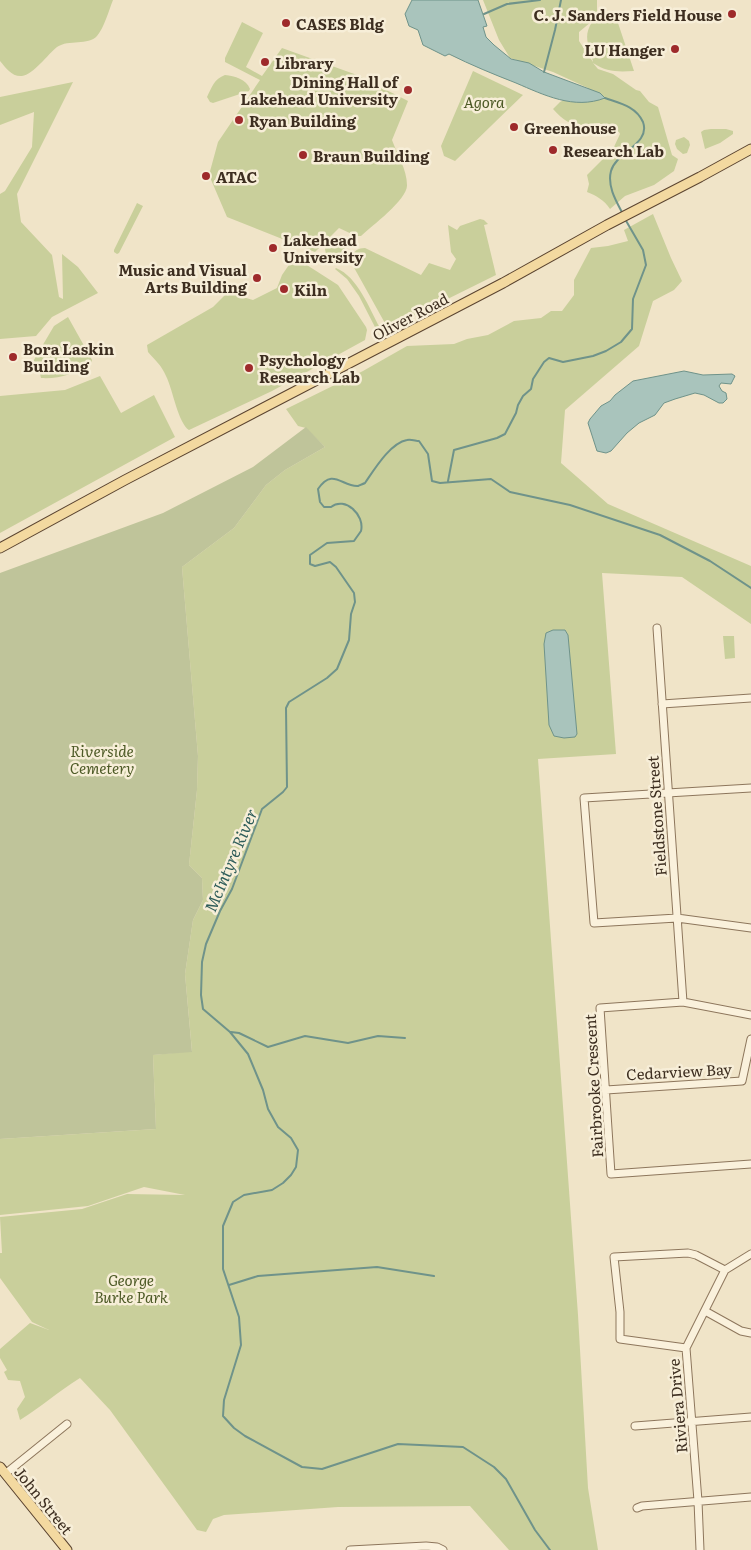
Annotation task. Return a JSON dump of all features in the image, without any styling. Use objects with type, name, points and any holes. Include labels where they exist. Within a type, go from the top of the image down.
[{"type":"main road","name":"Oliver Road","points":[[0,548],[503,283],[636,209],[751,149]]},
{"type":"main road","name":"John Street","points":[[3,1470],[67,1550]]},
{"type":"street","name":"Fieldstone Street","points":[[656,628],[683,1002]]},
{"type":"street","points":[[662,704],[751,698]]},
{"type":"street","points":[[751,788],[584,798],[594,923],[677,918],[751,928]]},
{"type":"street","name":"Fairbrooke Crescent","points":[[751,1015],[683,1002],[600,1008],[612,1174],[751,1164]]},
{"type":"street","name":"Cedarview Bay","points":[[606,1090],[742,1081],[751,1039]]},
{"type":"street","points":[[686,1348],[620,1339],[620,1312],[614,1257],[688,1253],[696,1255],[725,1270],[751,1254]]},
{"type":"street","name":"Riviera Drive","points":[[700,1550],[686,1348],[725,1270]]},
{"type":"street","points":[[705,1311],[741,1331],[751,1333]]},
{"type":"street","points":[[635,1426],[751,1417]]},
{"type":"street","points":[[3,1470],[67,1424]]},
{"type":"street","points":[[637,1508],[642,1506],[751,1497]]},
{"type":"street","points":[[350,1550],[426,1546],[437,1547],[443,1550]]},
{"type":"green space","points":[[0,0],[113,0],[100,33],[97,36],[89,41],[67,43],[57,47],[31,72],[18,76],[12,74],[0,61]]},
{"type":"green space","points":[[483,0],[597,0],[597,17],[579,32],[579,41],[593,62],[587,37],[589,28],[592,22],[600,21],[605,12],[614,11],[634,71],[612,71],[593,63],[598,69],[613,74],[640,91],[649,102],[658,107],[672,155],[678,159],[674,171],[654,185],[625,196],[610,209],[600,199],[587,192],[589,184],[587,175],[613,149],[620,134],[619,132],[599,123],[573,124],[558,115],[553,109],[560,102],[588,88],[553,72],[510,58],[499,40]]},
{"type":"green space","points":[[242,22],[263,33],[246,67],[262,76],[282,48],[357,75],[408,101],[392,140],[405,174],[406,191],[396,205],[361,236],[356,236],[339,228],[315,252],[227,217],[209,175],[218,142],[260,80],[225,62],[225,58]]},
{"type":"green space","name":"Agora","points":[[473,71],[523,95],[455,161],[444,156],[441,146]]},
{"type":"green space","points":[[225,75],[243,80],[250,89],[249,91],[213,103],[210,102],[207,97],[212,87],[218,79]]},
{"type":"green space","points":[[73,82],[17,194],[21,222],[52,255],[59,297],[63,299],[62,254],[78,267],[98,293],[52,317],[36,336],[0,339],[0,194],[5,191],[32,147],[34,112],[0,125],[0,97]]},
{"type":"green space","points":[[711,129],[726,129],[733,131],[733,134],[720,143],[705,149],[701,132]]},
{"type":"green space","points":[[684,137],[689,141],[690,145],[687,153],[683,154],[677,149],[675,144],[676,140]]},
{"type":"green space","points":[[137,203],[143,206],[117,254],[114,250]]},
{"type":"green space","name":"George Burke Park","points":[[653,214],[682,281],[674,290],[653,301],[639,346],[565,410],[561,463],[608,504],[751,566],[751,624],[682,577],[602,573],[616,754],[538,759],[578,1315],[588,1488],[598,1550],[509,1550],[470,1506],[338,1507],[224,1515],[213,1519],[206,1532],[197,1530],[110,1410],[80,1378],[20,1420],[17,1409],[25,1397],[20,1381],[8,1380],[4,1372],[7,1370],[0,1358],[0,1349],[30,1323],[49,1330],[32,1322],[0,1278],[0,1253],[2,1253],[0,1217],[82,1209],[127,1194],[185,1195],[144,1187],[88,1206],[0,1215],[0,1139],[156,1129],[153,1055],[192,1051],[185,974],[193,920],[203,900],[202,878],[189,865],[197,790],[198,756],[182,567],[234,528],[266,485],[285,470],[325,447],[306,428],[298,426],[286,409],[363,371],[407,346],[454,344],[467,339],[488,335],[514,321],[541,318],[551,311],[562,311],[574,295],[574,280],[591,248],[628,241],[624,230]]},
{"type":"green space","points":[[480,219],[488,224],[484,225],[496,275],[391,327],[386,325],[352,264],[354,252],[365,248],[421,275],[429,263],[450,270],[456,259],[451,252],[448,225],[457,230],[460,226]]},
{"type":"green space","points":[[335,239],[342,242],[345,249],[342,256],[335,259],[328,256],[325,249],[328,242]]},
{"type":"green space","points":[[293,259],[299,260],[338,285],[366,327],[365,340],[272,391],[189,430],[182,421],[169,382],[158,363],[148,352],[147,345],[213,307],[226,294],[229,293],[253,300],[277,288],[282,275]]},
{"type":"green space","points":[[336,268],[351,278],[357,286],[380,331],[377,331],[359,296],[347,279]]},
{"type":"green space","points":[[68,317],[92,360],[91,364],[67,375],[41,378],[39,370],[28,370],[54,326]]},
{"type":"green space","points":[[100,376],[121,413],[154,395],[175,437],[0,533],[0,396],[65,390]]},
{"type":"green space","name":"Riverside Cemetery","points":[[306,427],[325,447],[285,470],[266,485],[234,528],[182,567],[198,756],[197,790],[189,865],[202,878],[203,900],[193,920],[185,974],[192,1052],[153,1055],[156,1129],[0,1139],[0,573],[163,513],[253,467]]},
{"type":"green space","points":[[723,636],[734,636],[735,658],[725,659]]},
{"type":"water","points":[[412,0],[478,0],[487,26],[483,27],[486,37],[511,59],[529,63],[544,72],[600,93],[605,98],[582,102],[559,100],[449,54],[445,56],[423,45],[418,30],[409,26],[405,14]]},
{"type":"water","points":[[684,371],[703,375],[732,374],[735,376],[731,384],[721,383],[719,386],[726,393],[727,399],[723,403],[719,403],[704,395],[695,393],[664,403],[655,415],[639,423],[611,451],[606,453],[597,451],[588,423],[601,406],[610,401],[633,381]]},
{"type":"water","points":[[553,630],[565,630],[568,635],[577,734],[575,737],[564,738],[554,736],[549,725],[544,644],[546,633]]},
{"type":"waterway","name":"McIntyre River","points":[[484,14],[507,4],[540,0]]},
{"type":"waterway","name":"McIntyre River","points":[[544,72],[561,0]]},
{"type":"waterway","name":"McIntyre River","points":[[605,98],[632,109],[643,122],[644,130],[642,136],[638,142],[619,158],[611,171],[611,188],[623,214]]},
{"type":"waterway","name":"McIntyre River","points":[[448,481],[454,450],[505,434],[518,405],[523,396],[531,389],[533,379],[544,362],[549,358],[563,362],[593,356],[621,342],[632,329],[633,299],[646,265],[643,250],[625,219]]},
{"type":"waterway","name":"McIntyre River","points":[[550,1550],[535,1530],[506,1479],[494,1467],[463,1447],[398,1444],[322,1469],[302,1467],[245,1436],[223,1416],[224,1400],[241,1345],[239,1317],[223,1269],[223,1226],[233,1202],[244,1195],[272,1190],[291,1175],[296,1167],[298,1150],[291,1138],[278,1127],[268,1109],[263,1090],[248,1054],[230,1032],[203,1009],[201,995],[202,962],[206,944],[232,889],[262,809],[287,787],[286,708],[289,702],[327,678],[337,669],[349,640],[351,614],[355,602],[354,593],[336,567],[330,562],[315,566],[310,564],[310,555],[327,543],[354,541],[361,531],[360,519],[353,509],[342,504],[324,507],[320,502],[318,489],[328,479],[358,486],[365,483],[383,458],[395,446],[407,440],[419,441],[428,454],[432,481],[440,483],[491,479],[510,492],[570,505],[660,535],[710,561],[751,588]]},
{"type":"waterway","points":[[231,1032],[239,1033],[268,1047],[305,1036],[348,1043],[378,1036],[405,1038]]},
{"type":"waterway","points":[[229,1285],[258,1276],[377,1267],[434,1276]]},
{"type":"place","name":"C. J. Sanders Field House","points":[[732,14]]},
{"type":"place","name":"CASES Bldg","points":[[286,23]]},
{"type":"place","name":"LU Hanger","points":[[675,49]]},
{"type":"place","name":"Library","points":[[265,62]]},
{"type":"place","name":"Dining Hall of Lakehead University","points":[[408,90]]},
{"type":"place","name":"Ryan Building","points":[[239,120]]},
{"type":"place","name":"Greenhouse","points":[[514,127]]},
{"type":"place","name":"Research Lab","points":[[553,150]]},
{"type":"place","name":"Braun Building","points":[[303,155]]},
{"type":"place","name":"ATAC","points":[[206,176]]},
{"type":"place","name":"Lakehead University","points":[[273,248]]},
{"type":"place","name":"Music and Visual Arts Building","points":[[257,278]]},
{"type":"place","name":"Kiln","points":[[284,289]]},
{"type":"place","name":"Bora Laskin Building","points":[[13,357]]},
{"type":"place","name":"Psychology Research Lab","points":[[249,368]]}]
